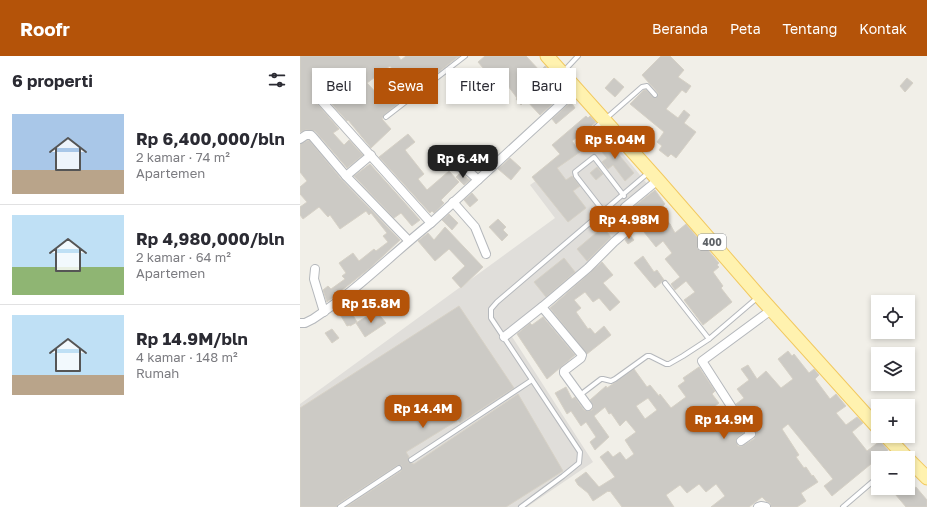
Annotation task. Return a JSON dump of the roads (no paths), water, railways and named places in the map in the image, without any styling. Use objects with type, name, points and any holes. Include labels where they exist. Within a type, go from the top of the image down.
[{"type":"main road","name":"400","points":[[547,56],[558,68]]},
{"type":"main road","name":"400","points":[[577,89],[771,310],[871,420]]},
{"type":"main road","points":[[892,443],[900,451]]},
{"type":"main road","points":[[915,467],[927,478]]},
{"type":"street","points":[[300,323],[305,323],[324,312],[368,278],[431,223],[577,89]]},
{"type":"street","points":[[324,104],[431,223]]},
{"type":"street","points":[[300,139],[306,135],[311,135],[346,176],[409,241]]},
{"type":"street","points":[[346,176],[371,155]]},
{"type":"street","points":[[448,165],[468,169],[478,180]]},
{"type":"street","points":[[504,337],[588,268],[614,242],[635,224],[635,221],[625,207],[654,176]]},
{"type":"street","points":[[453,202],[475,226],[486,254]]},
{"type":"street","points":[[315,269],[314,279],[324,312]]},
{"type":"street","points":[[542,307],[582,355],[581,358],[564,371],[564,373],[588,406]]},
{"type":"street","points":[[741,441],[751,434],[738,417],[702,361],[771,310]]},
{"type":"street","points":[[758,507],[766,507]]},
{"type":"lane","points":[[386,117],[464,56]]},
{"type":"lane","points":[[567,68],[578,56]]},
{"type":"lane","points":[[586,136],[642,86],[646,86],[655,96]]},
{"type":"lane","points":[[604,212],[576,176],[575,172],[578,169],[594,157],[624,196]]},
{"type":"lane","points":[[522,507],[579,463],[580,452],[491,318],[490,312],[493,305],[604,212],[624,196],[654,176]]},
{"type":"lane","points":[[665,283],[709,339]]},
{"type":"lane","points":[[584,392],[603,378],[611,381],[615,379],[647,356],[669,364],[709,339],[759,296]]},
{"type":"lane","points":[[411,460],[532,380]]},
{"type":"lane","points":[[340,507],[399,468]]},
{"type":"lane","points":[[843,507],[871,483]]}]
